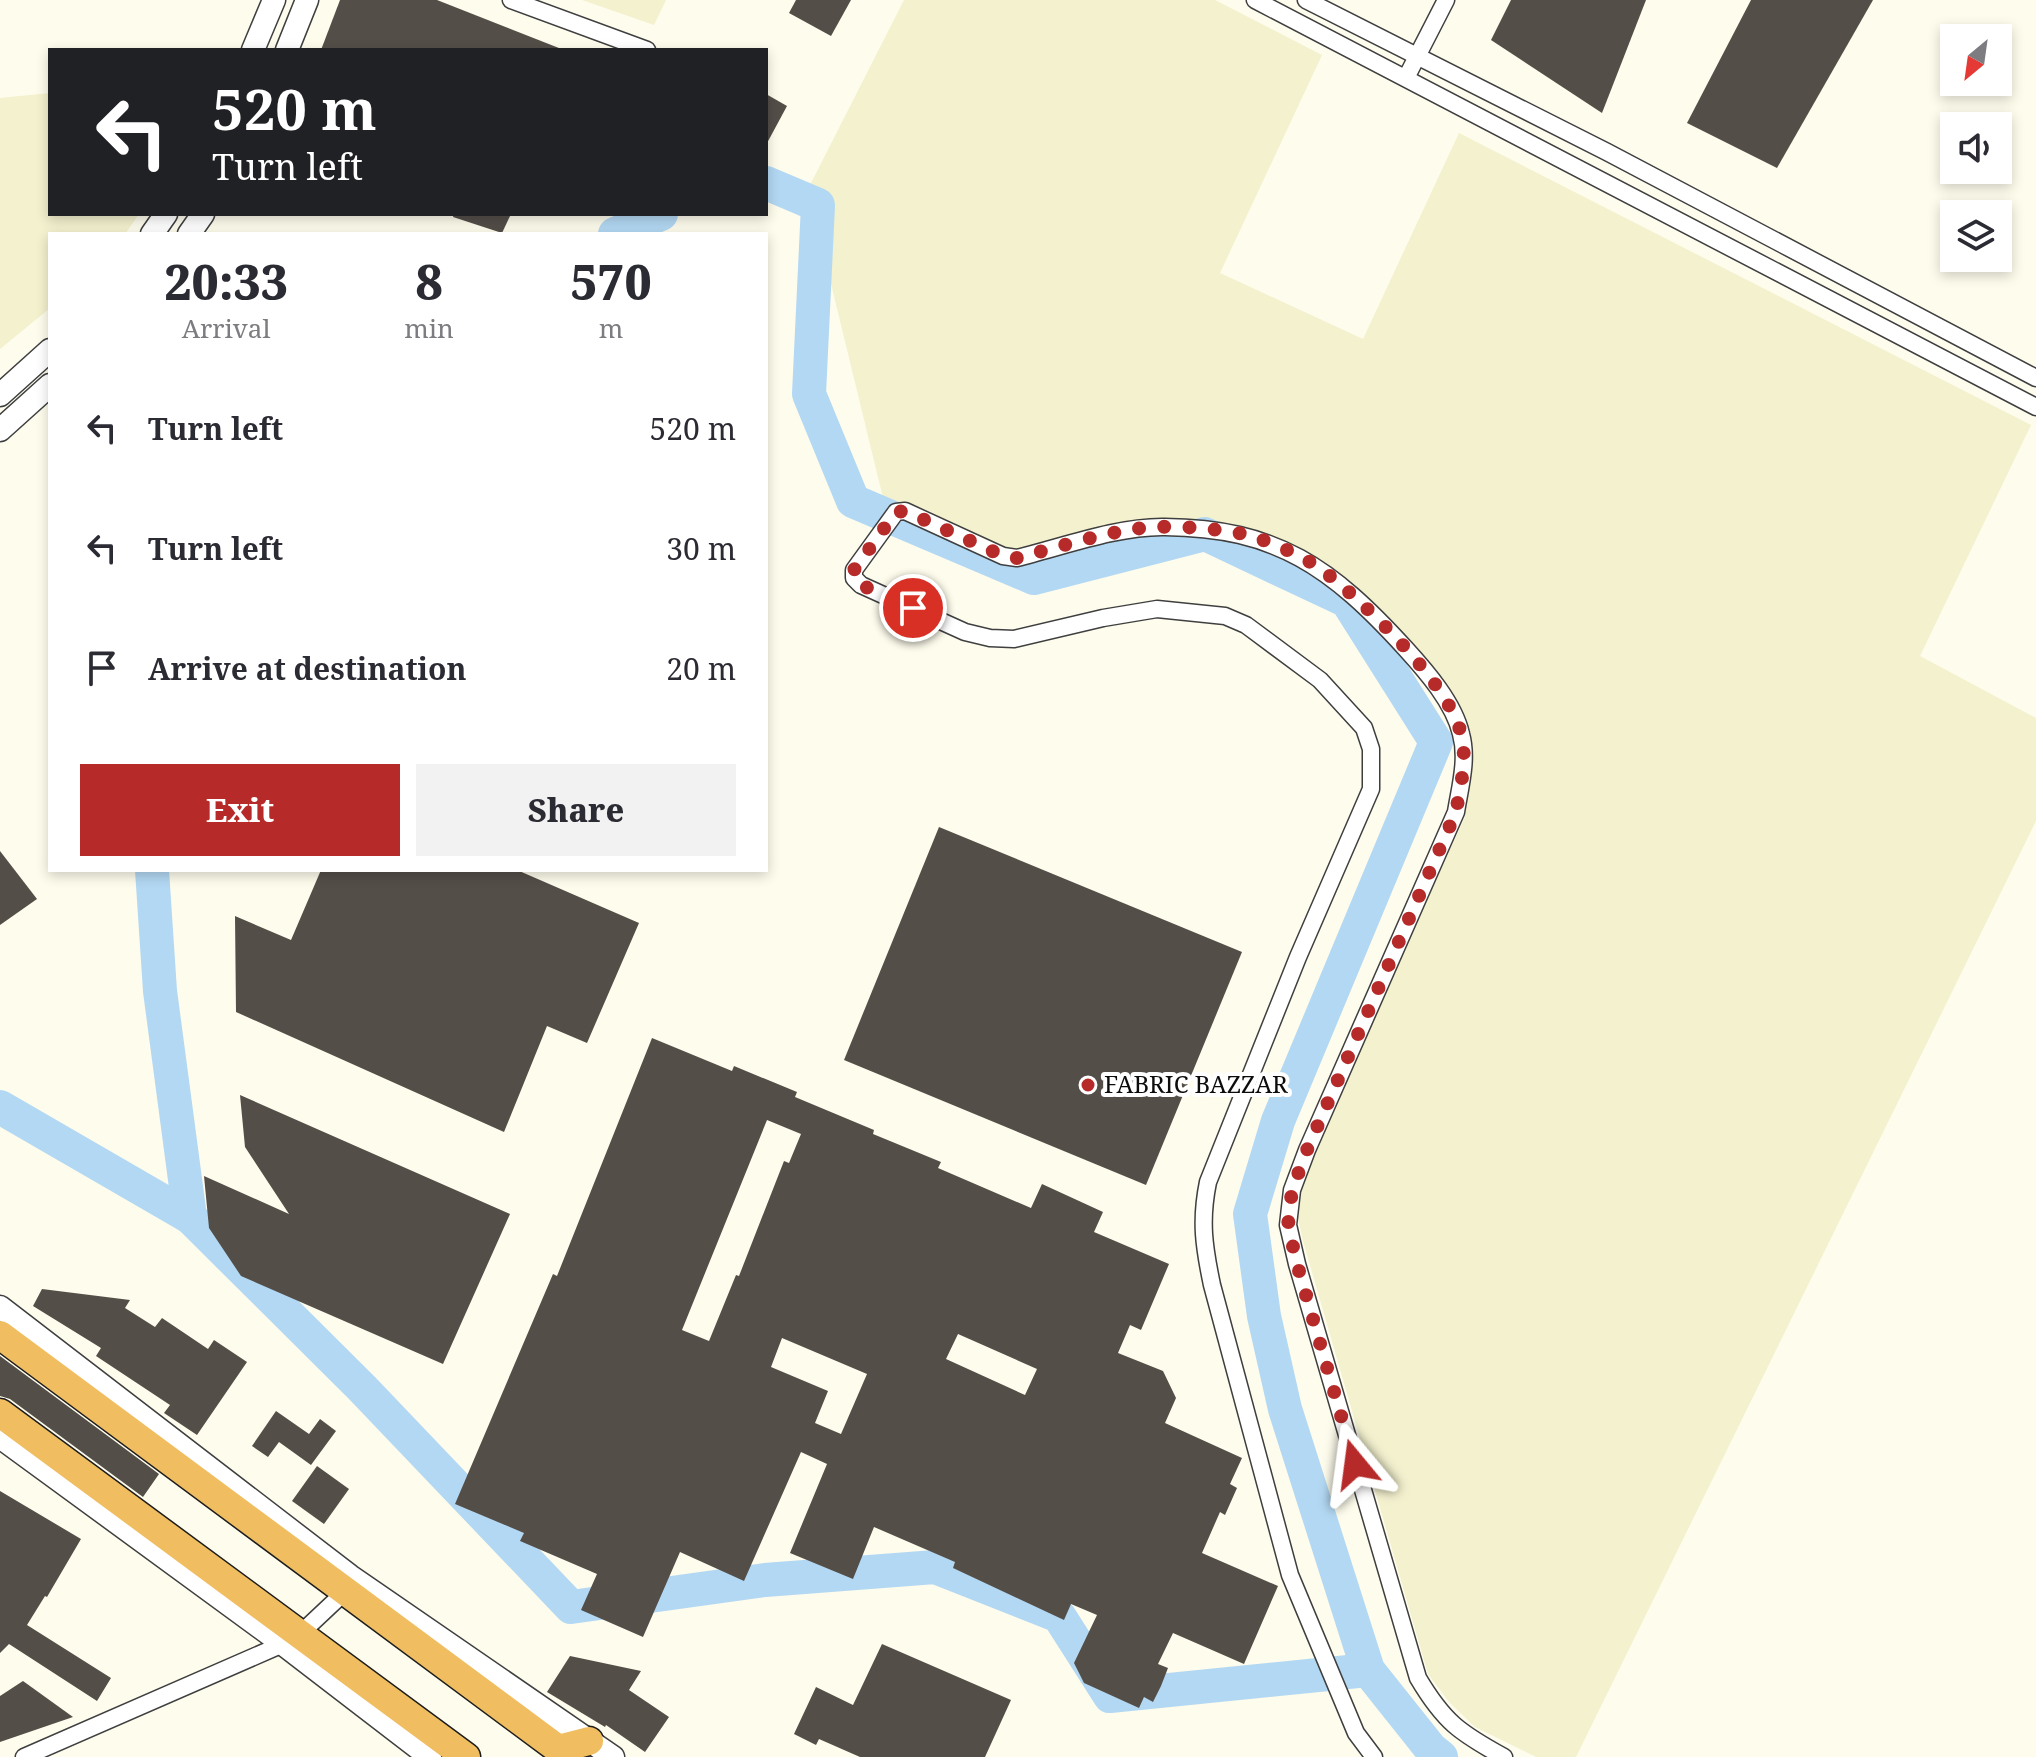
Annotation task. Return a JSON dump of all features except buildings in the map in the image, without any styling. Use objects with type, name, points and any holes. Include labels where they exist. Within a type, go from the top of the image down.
[{"type":"highway","points":[[0,1335],[582,1751]]},
{"type":"highway","points":[[0,1413],[291,1639],[466,1757]]},
{"type":"street","points":[[254,48],[274,0]]},
{"type":"street","points":[[288,48],[307,0]]},
{"type":"street","points":[[511,0],[642,48]]},
{"type":"street","points":[[1255,0],[2036,407]]},
{"type":"street","points":[[1306,0],[1621,159],[2036,378]]},
{"type":"street","points":[[1406,78],[1446,0]]},
{"type":"street","points":[[0,395],[48,352]]},
{"type":"street","points":[[0,430],[48,387]]},
{"type":"street","points":[[1374,1757],[1356,1733],[1340,1699],[1290,1575],[1212,1285],[1203,1240],[1202,1208],[1208,1182],[1287,985],[1371,789],[1371,749],[1364,728],[1320,680],[1246,625],[1225,616],[1157,609],[1014,639],[990,638],[965,632],[861,585],[854,578],[854,570],[896,512],[905,511],[1003,556],[1017,558],[1135,529],[1165,527],[1245,534],[1319,567],[1361,603],[1424,669],[1449,708],[1461,733],[1464,765],[1456,812],[1307,1150],[1292,1190],[1288,1225],[1418,1678],[1437,1710],[1468,1737],[1504,1757]]},
{"type":"street","points":[[0,1307],[351,1586],[291,1639],[24,1757]]},
{"type":"street","points":[[0,1437],[291,1639],[430,1757]]},
{"type":"shaded area","points":[[582,0],[666,0],[654,25]]},
{"type":"shaded area","points":[[904,0],[1215,0],[1322,55],[1220,273],[1363,339],[1459,133],[2031,425],[1920,656],[2036,718],[2036,821],[1576,1757],[1536,1757],[1475,1727],[1449,1702],[1428,1674],[1303,1241],[1292,1190],[1465,817],[1470,761],[1467,729],[1374,606],[1321,562],[1246,528],[1164,519],[1016,553],[1004,551],[903,504],[885,506],[808,189]]},
{"type":"shaded area","points":[[48,93],[48,216],[138,216],[126,232],[48,232],[48,310],[0,349],[0,98]]},
{"type":"waterway","points":[[768,184],[818,205],[809,394],[853,501],[1034,578],[1205,534],[1347,601],[1436,742],[1278,1121],[1250,1214],[1264,1316],[1285,1409],[1368,1670],[1431,1749],[1441,1757]]},
{"type":"waterway","points":[[620,232],[656,216]]},
{"type":"waterway","points":[[0,1107],[190,1217],[160,991],[152,872]]},
{"type":"waterway","points":[[190,1217],[362,1388],[571,1607],[765,1580],[935,1567],[1059,1616],[1110,1696],[1368,1670]]},
{"type":"place","name":"FABRIC BAZZAR","points":[[1088,1085]]},
{"type":"route","points":[[913,608],[861,585],[854,578],[854,570],[896,512],[905,511],[1003,556],[1017,558],[1135,529],[1165,527],[1245,534],[1319,567],[1372,612],[1424,669],[1449,708],[1461,733],[1464,765],[1456,812],[1292,1190],[1288,1225],[1355,1464]]}]
